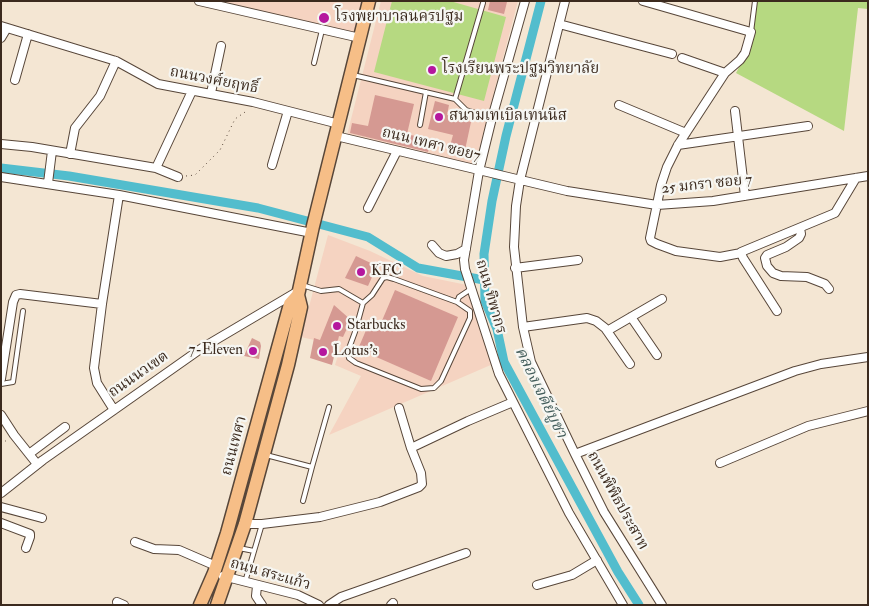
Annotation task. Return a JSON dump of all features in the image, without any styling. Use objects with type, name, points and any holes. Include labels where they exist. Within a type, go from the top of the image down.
[{"type":"main road","name":"ถนนเทศา","points":[[200,605],[219,572],[237,548],[245,524],[288,365],[301,307],[299,290],[312,230],[338,130],[368,1]]},
{"type":"main road","name":"ถนนเทศา","points":[[217,605],[219,572],[243,479],[290,304],[299,290]]},
{"type":"street","points":[[199,1],[360,38]]},
{"type":"street","name":"ถนน ทิพากร","points":[[525,1],[492,118],[483,172],[466,249],[465,268],[499,374],[569,513],[623,605]]},
{"type":"street","name":"ถนนพิพิธประสาท","points":[[565,1],[517,179],[514,247],[523,327],[531,362],[575,454],[604,512],[662,605]]},
{"type":"street","points":[[643,1],[752,32],[745,53],[725,73],[678,145],[661,184],[650,238],[651,241],[676,252],[720,257],[741,253],[748,248],[834,213],[856,178]]},
{"type":"street","points":[[559,24],[672,54]]},
{"type":"street","points":[[1,38],[4,27]]},
{"type":"street","name":"ถนนวงศ์ยฤทธิ์","points":[[4,27],[116,61],[158,84],[253,102],[288,111],[338,130]]},
{"type":"street","points":[[15,80],[28,34]]},
{"type":"street","points":[[211,94],[221,46]]},
{"type":"street","points":[[682,58],[725,73]]},
{"type":"street","points":[[70,154],[75,128],[100,96],[116,61]]},
{"type":"street","points":[[156,168],[192,91]]},
{"type":"street","points":[[619,105],[686,133]]},
{"type":"street","points":[[272,165],[288,111]]},
{"type":"street","points":[[735,111],[745,196]]},
{"type":"street","points":[[678,145],[808,126]]},
{"type":"street","name":"ถนน เทศา ซอย7","points":[[338,130],[397,150],[517,179]]},
{"type":"street","points":[[1,144],[156,168],[178,177]]},
{"type":"street","points":[[368,208],[397,150]]},
{"type":"street","points":[[48,182],[52,151]]},
{"type":"street","name":"25 มกรา ซอย 7","points":[[517,179],[567,191],[657,205],[745,196],[868,176]]},
{"type":"street","points":[[1,177],[48,182],[312,230]]},
{"type":"street","points":[[114,410],[97,383],[94,368],[119,195]]},
{"type":"street","points":[[800,228],[801,234],[799,238],[786,247],[767,255],[765,258],[767,266],[773,273],[781,276],[807,276],[825,284],[829,289]]},
{"type":"street","points":[[432,245],[439,253],[446,256],[457,254],[466,249]]},
{"type":"street","points":[[741,253],[777,311]]},
{"type":"street","points":[[516,268],[578,260]]},
{"type":"street","name":"ถนนนวเขต","points":[[1,492],[37,464],[202,348],[299,290]]},
{"type":"street","points":[[1,379],[12,302],[16,295],[102,304]]},
{"type":"street","points":[[607,331],[662,299]]},
{"type":"street","points":[[631,317],[657,355]]},
{"type":"street","points":[[523,327],[587,318],[596,321],[607,331],[630,364]]},
{"type":"street","points":[[575,454],[795,370],[868,357]]},
{"type":"street","points":[[411,448],[513,402]]},
{"type":"street","points":[[245,524],[262,524],[320,517],[351,510],[420,487],[422,484],[421,474],[399,408]]},
{"type":"street","points":[[720,463],[808,426],[868,411]]},
{"type":"street","points":[[1,415],[14,436],[37,464]]},
{"type":"street","points":[[29,454],[65,427]]},
{"type":"street","points":[[1,507],[42,518]]},
{"type":"street","points":[[1,523],[30,534],[26,548]]},
{"type":"street","name":"ถนน สระแก้ว","points":[[135,542],[154,549],[179,550],[219,572],[245,583],[298,596],[319,605]]},
{"type":"street","points":[[329,605],[341,597],[466,553]]},
{"type":"street","points":[[537,586],[572,575],[597,560]]},
{"type":"street","points":[[257,586],[256,596],[262,605]]},
{"type":"lane","points":[[752,32],[755,1]]},
{"type":"lane","points":[[455,99],[483,3]]},
{"type":"lane","points":[[314,63],[322,30]]},
{"type":"lane","points":[[351,75],[455,99],[466,110],[492,118]]},
{"type":"lane","points":[[420,125],[426,92]]},
{"type":"lane","points":[[387,277],[457,302],[470,311],[470,318],[441,381],[434,388],[421,389],[356,363],[349,358],[348,351],[362,303],[372,295],[383,278],[387,277]]},
{"type":"lane","points":[[457,302],[459,297],[471,288]]},
{"type":"lane","points":[[299,290],[321,291],[339,289],[362,303]]},
{"type":"lane","points":[[1,384],[13,382],[23,311]]},
{"type":"lane","points":[[303,501],[329,407]]},
{"type":"lane","points":[[264,455],[312,467]]},
{"type":"lane","points":[[245,583],[262,524]]},
{"type":"lane","points":[[237,548],[254,551]]},
{"type":"path","points":[[178,177],[195,175],[220,150],[235,119],[246,113],[253,102]]},
{"type":"shaded area","name":"โรงพยาบาลนครปฐม","points":[[221,1],[364,1],[355,34]]},
{"type":"shaded area","name":"โรงเรียนพระปฐมวิทยาลัย","points":[[381,1],[518,1],[474,168],[346,139]]},
{"type":"shaded area","points":[[328,235],[370,251],[423,276],[467,285],[493,364],[329,435],[361,376],[335,365],[341,346],[301,337]]},
{"type":"green space","points":[[392,1],[450,1],[506,17],[484,101],[374,72]]},
{"type":"green space","points":[[756,1],[868,1],[868,9],[858,8],[844,131],[736,73],[745,56]]},
{"type":"building","points":[[490,1],[507,2],[504,14],[488,10]]},
{"type":"building","points":[[375,95],[414,104],[407,134],[431,140],[428,152],[350,133],[352,123],[368,126]]},
{"type":"building","points":[[435,101],[449,105],[447,115],[471,122],[465,150],[450,146],[453,135],[428,129]]},
{"type":"building","name":"KFC","points":[[356,256],[377,266],[368,286],[345,278]]},
{"type":"building","points":[[395,290],[458,317],[431,381],[358,349],[367,328],[381,323]]},
{"type":"building","points":[[334,305],[351,320],[343,337],[339,336],[332,365],[310,358],[314,338],[320,340]]},
{"type":"building","name":"7-Eleven","points":[[252,338],[260,342],[259,359],[244,356]]},
{"type":"waterway","name":"คลองเจดีย์บูชา","points":[[541,1],[506,136],[492,201],[484,254],[485,301],[497,329],[504,362],[618,572],[639,605]]},
{"type":"waterway","points":[[1,168],[69,176],[258,208],[368,237],[418,268],[484,280]]},
{"type":"place","name":"โรงพยาบาลนครปฐม","points":[[324,18]]},
{"type":"place","name":"โรงเรียนพระปฐมวิทยาลัย","points":[[432,70]]},
{"type":"place","name":"สนามเทเบิลเทนนิส","points":[[439,117]]},
{"type":"place","name":"KFC","points":[[361,272]]},
{"type":"place","name":"Starbucks","points":[[337,326]]},
{"type":"place","name":"7-Eleven","points":[[253,351]]},
{"type":"place","name":"Lotus's","points":[[323,352]]}]
